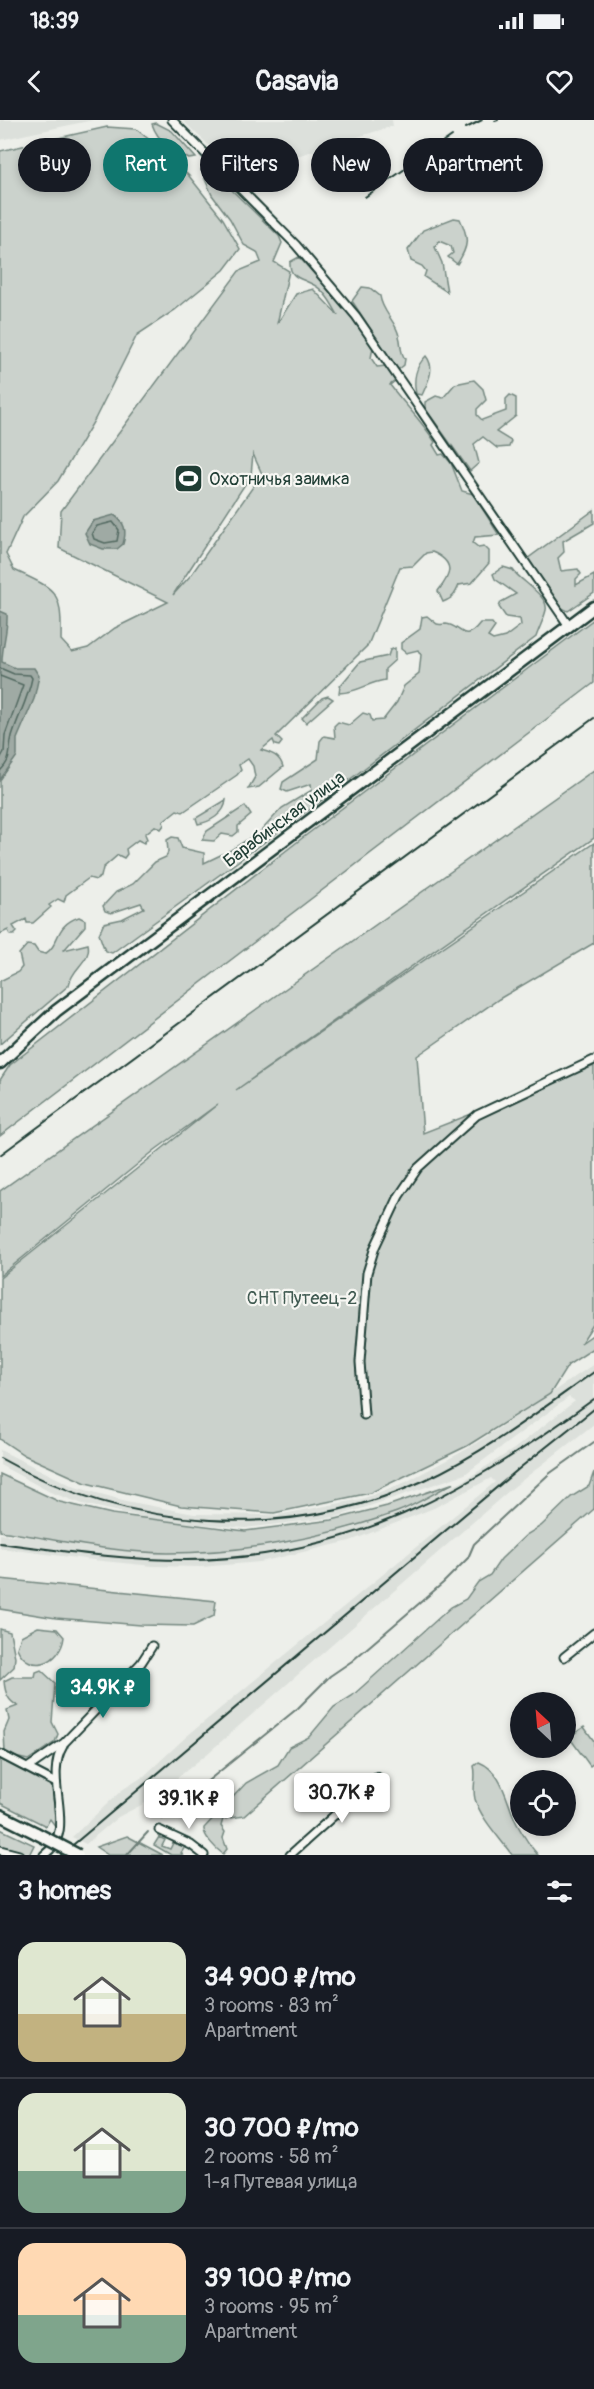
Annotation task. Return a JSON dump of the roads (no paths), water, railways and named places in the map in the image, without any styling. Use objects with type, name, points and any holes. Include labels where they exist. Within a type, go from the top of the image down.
[{"type":"main road","name":"Барабинская улица","points":[[0,1063],[56,1011],[594,607]]},
{"type":"main road","points":[[0,1815],[78,1855]]},
{"type":"street","points":[[172,120],[296,244],[356,316],[569,626]]},
{"type":"street","points":[[364,1414],[360,1362],[367,1274],[375,1247],[399,1196],[418,1168],[477,1115],[594,1060]]},
{"type":"street","points":[[564,1658],[594,1633]]},
{"type":"street","points":[[29,1767],[64,1743],[141,1663],[152,1646]]},
{"type":"street","points":[[44,1855],[51,1850],[61,1827],[54,1782],[58,1754],[64,1743]]},
{"type":"street","points":[[0,1754],[29,1767],[54,1782]]},
{"type":"street","points":[[290,1855],[377,1777]]},
{"type":"street","points":[[159,1830],[191,1845],[204,1855]]},
{"type":"street","points":[[0,1850],[19,1855]]},
{"type":"water","points":[[114,515],[124,527],[123,544],[117,549],[103,549],[90,544],[85,533],[93,521]]},
{"type":"water","points":[[0,611],[7,614],[2,662],[15,668],[34,668],[39,676],[34,699],[17,739],[17,756],[0,780]]},
{"type":"waterway","points":[[162,1818],[298,1708],[330,1676],[352,1661],[443,1583],[468,1558],[474,1544],[549,1474],[594,1442]]},
{"type":"waterway","points":[[127,1855],[148,1832]]},
{"type":"railway","points":[[466,128],[482,120]]},
{"type":"railway","points":[[365,197],[452,136]]},
{"type":"railway","points":[[0,1155],[594,718]]},
{"type":"railway","points":[[0,1458],[49,1482],[101,1501],[155,1514],[210,1520],[265,1520],[320,1513],[373,1500],[448,1469],[512,1430],[594,1372]]},
{"type":"railway","points":[[0,1543],[116,1557],[163,1560],[245,1557],[300,1548],[353,1533],[403,1514],[452,1491],[547,1433],[594,1399]]},
{"type":"railway","points":[[61,1855],[521,1467],[594,1409]]},
{"type":"place","name":"Охотничья заимка","points":[[188,479]]},
{"type":"park label","name":"СНТ Путеец-2","points":[[302,1298]]}]
